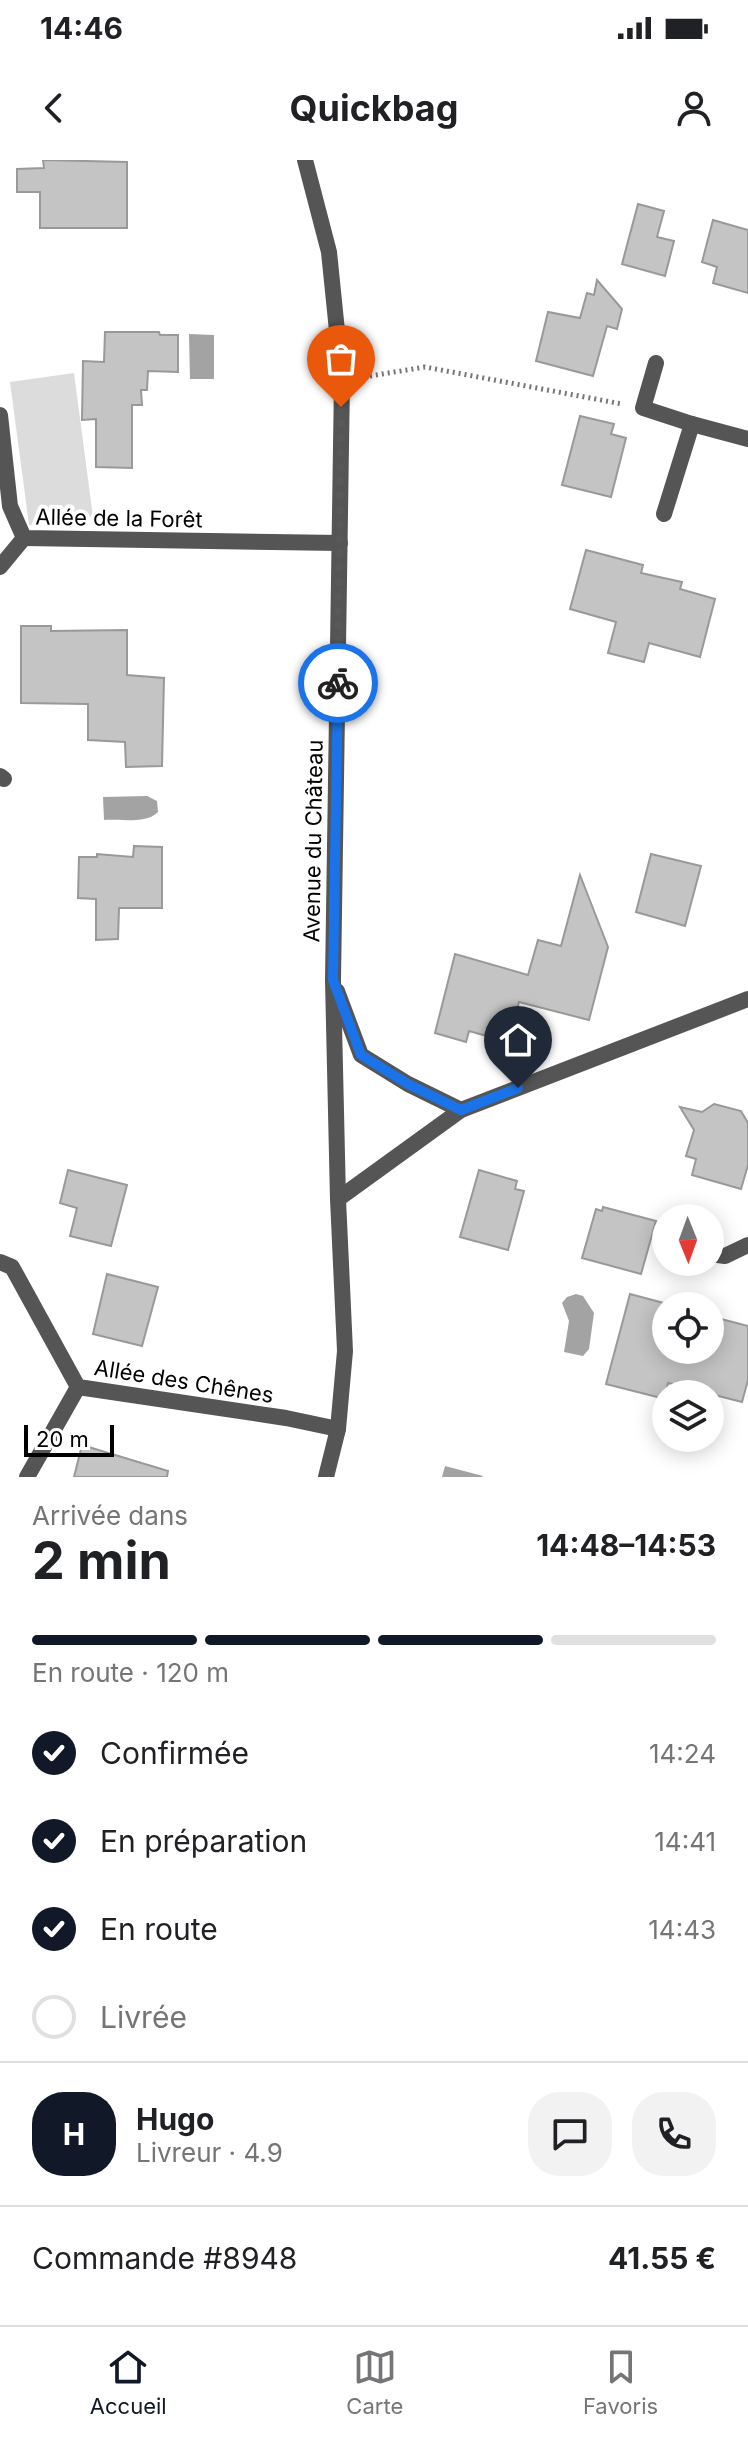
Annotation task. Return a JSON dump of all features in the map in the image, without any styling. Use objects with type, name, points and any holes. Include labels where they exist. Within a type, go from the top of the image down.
[{"type":"street","name":"Avenue du Château","points":[[305,160],[329,252],[342,380],[333,980],[345,1351],[338,1429],[326,1477]]},
{"type":"street","points":[[656,363],[643,408],[748,439]]},
{"type":"street","name":"Allée de la Forêt","points":[[0,415],[10,506],[24,538],[340,543]]},
{"type":"street","points":[[664,514],[692,424]]},
{"type":"street","points":[[0,567],[24,538]]},
{"type":"street","points":[[333,980],[361,1055],[408,1084],[461,1110]]},
{"type":"street","points":[[338,1199],[461,1110],[748,999]]},
{"type":"street","points":[[724,1256],[748,1245]]},
{"type":"street","name":"Allée des Chênes","points":[[0,1262],[12,1267],[78,1387],[286,1418],[338,1429]]},
{"type":"street","points":[[27,1477],[78,1387]]},
{"type":"path","points":[[342,380],[425,367],[643,408]]},
{"type":"shaded area","points":[[189,334],[214,335],[214,379],[190,379]]},
{"type":"shaded area","points":[[74,373],[93,517],[29,525],[10,382]]},
{"type":"shaded area","points":[[147,796],[157,801],[158,812],[140,820],[104,820],[103,797]]},
{"type":"shaded area","points":[[576,1294],[583,1296],[594,1313],[589,1349],[583,1356],[564,1352],[569,1321],[562,1303]]},
{"type":"shaded area","points":[[445,1466],[483,1476],[442,1477]]},
{"type":"building","points":[[43,160],[127,162],[127,228],[40,228],[40,192],[17,192],[17,169],[44,168]]},
{"type":"building","points":[[638,204],[664,211],[657,237],[674,241],[665,276],[622,264]]},
{"type":"building","points":[[713,220],[748,230],[748,293],[713,283],[717,267],[702,262]]},
{"type":"building","points":[[597,280],[622,309],[617,329],[607,326],[593,376],[536,361],[548,312],[580,318],[587,293],[594,295]]},
{"type":"building","points":[[105,332],[178,335],[178,372],[148,371],[147,390],[141,390],[142,405],[132,405],[132,468],[96,467],[96,419],[82,420],[83,361],[104,362]]},
{"type":"building","points":[[580,416],[614,424],[611,434],[626,438],[611,497],[562,485]]},
{"type":"building","points":[[586,550],[643,565],[641,573],[682,582],[680,589],[715,599],[700,657],[649,643],[644,662],[608,653],[616,622],[570,609]]},
{"type":"building","points":[[21,626],[51,626],[51,631],[127,630],[127,675],[164,678],[162,766],[126,767],[125,742],[88,740],[88,704],[21,703]]},
{"type":"building","points":[[134,846],[162,847],[162,908],[119,908],[118,939],[96,940],[96,899],[78,898],[79,857],[97,857],[97,854],[133,857]]},
{"type":"building","points":[[651,854],[701,866],[685,926],[636,912]]},
{"type":"building","points":[[580,875],[608,947],[589,1020],[519,1002],[508,1042],[469,1031],[466,1042],[435,1033],[455,954],[528,975],[538,940],[561,946]]},
{"type":"building","points":[[714,1104],[741,1111],[748,1123],[748,1165],[741,1189],[692,1175],[696,1159],[686,1156],[694,1130],[680,1107],[702,1112]]},
{"type":"building","points":[[68,1170],[127,1185],[111,1246],[70,1236],[77,1208],[60,1203]]},
{"type":"building","points":[[479,1170],[517,1181],[515,1189],[524,1191],[508,1250],[460,1237]]},
{"type":"building","points":[[603,1207],[652,1220],[652,1235],[641,1274],[582,1258],[596,1209],[602,1211]]},
{"type":"building","points":[[107,1274],[158,1287],[142,1346],[93,1334]]},
{"type":"building","points":[[630,1294],[652,1300],[652,1364],[724,1364],[724,1320],[748,1326],[748,1380],[742,1402],[724,1397],[724,1380],[652,1380],[652,1396],[606,1384]]},
{"type":"building","points":[[82,1445],[168,1471],[167,1477],[74,1477]]},
{"type":"way so far","points":[[338,683],[341,407]]},
{"type":"route","points":[[338,683],[333,980],[361,1055],[408,1084],[461,1110],[518,1088]]}]
